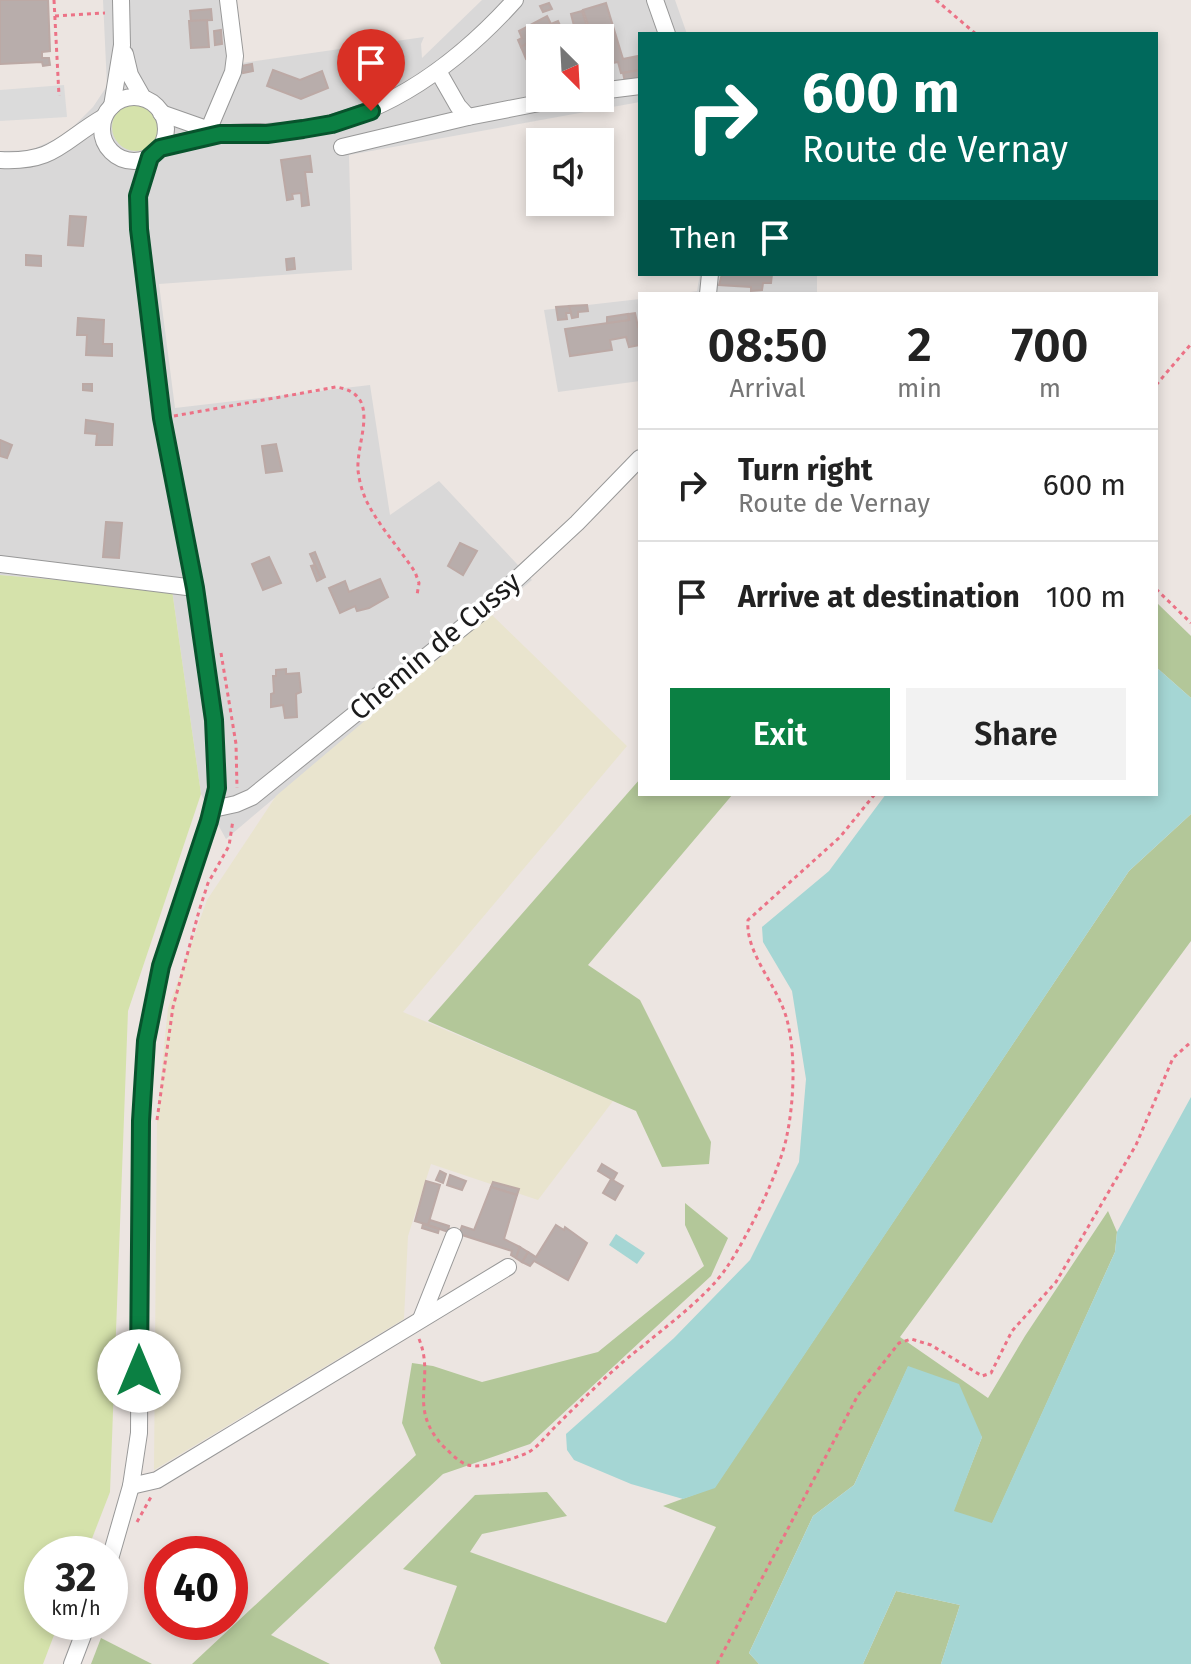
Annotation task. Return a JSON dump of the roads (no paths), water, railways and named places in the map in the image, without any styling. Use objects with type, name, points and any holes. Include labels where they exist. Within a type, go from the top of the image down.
[{"type":"street","points":[[211,134],[233,72],[235,56],[228,0]]},
{"type":"street","points":[[63,146],[90,143],[134,161],[211,134],[267,134],[332,124],[371,111],[423,83],[470,47],[515,0]]},
{"type":"street","points":[[655,0],[666,32]]},
{"type":"street","points":[[121,6],[122,45],[102,136],[126,170],[138,196]]},
{"type":"street","points":[[122,45],[130,75],[143,98],[161,113],[211,134]]},
{"type":"street","points":[[438,71],[468,117]]},
{"type":"street","points":[[614,89],[638,86]]},
{"type":"street","points":[[0,160],[23,161],[44,156],[63,146],[121,100],[143,98]]},
{"type":"street","points":[[342,147],[526,106]]},
{"type":"street","points":[[121,1536],[139,1433],[141,1121],[146,1041],[161,966],[213,809],[217,788],[217,753],[195,588],[162,418],[139,229],[138,196],[165,130],[161,113]]},
{"type":"street","name":"Chemin de Cussy","points":[[213,809],[252,797],[479,614],[577,523],[638,460]]},
{"type":"street","points":[[0,564],[195,588]]},
{"type":"street","points":[[417,1322],[454,1236]]},
{"type":"street","points":[[131,1486],[157,1480],[508,1267]]},
{"type":"street","points":[[72,1664],[81,1640]]},
{"type":"water","points":[[1158,669],[1191,698],[1191,814],[1129,871],[715,1488],[683,1499],[631,1484],[574,1460],[567,1450],[566,1434],[674,1338],[750,1260],[799,1162],[806,1079],[792,991],[763,942],[762,927],[829,871],[885,796],[1158,796]]},
{"type":"water","points":[[1191,1097],[1191,1664],[941,1664],[960,1605],[896,1591],[863,1664],[759,1664],[749,1653],[813,1516],[854,1485],[908,1366],[959,1384],[982,1437],[954,1511],[992,1523],[1115,1252],[1117,1232]]},
{"type":"water","points":[[616,1234],[645,1253],[637,1264],[609,1245]]}]
